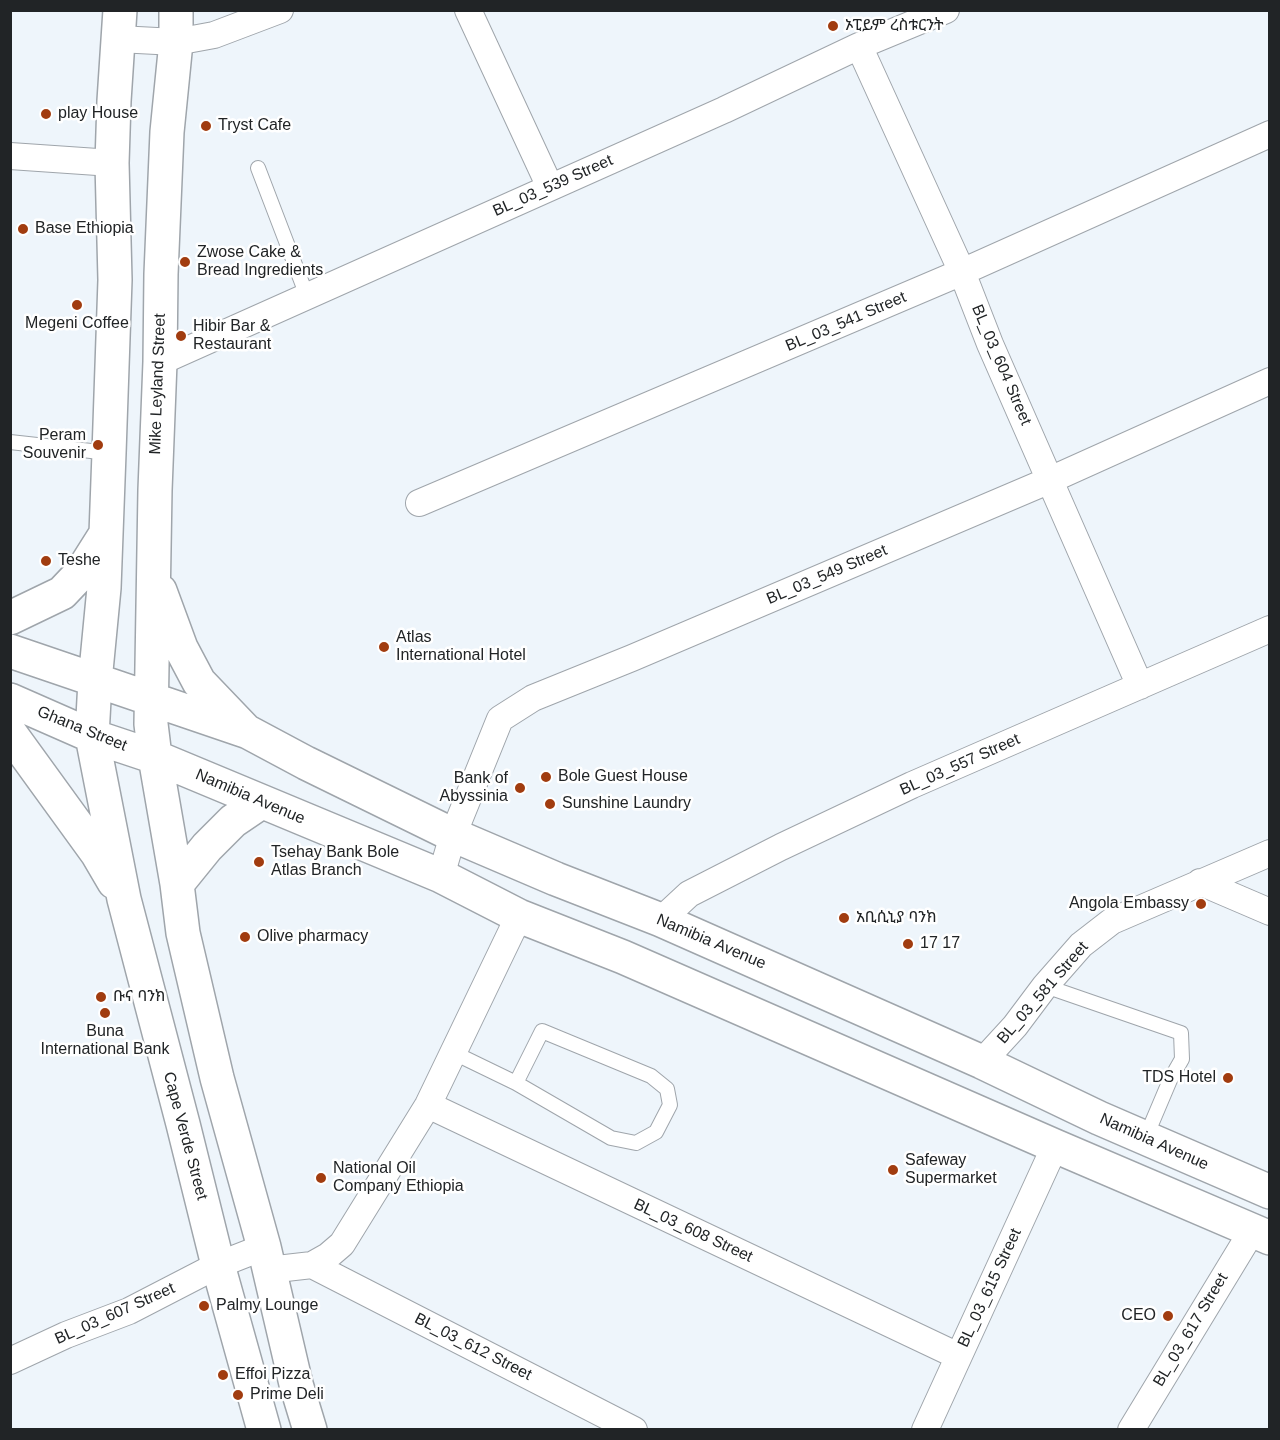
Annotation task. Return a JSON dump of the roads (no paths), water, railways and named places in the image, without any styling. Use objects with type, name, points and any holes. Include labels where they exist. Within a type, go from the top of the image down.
[{"type":"main road","points":[[94,681],[104,588],[115,280],[112,163],[119,25]]},
{"type":"main road","name":"Mike Leyland Street","points":[[155,757],[150,699],[161,274],[167,132],[176,26]]},
{"type":"main road","points":[[10,618],[62,593],[81,573],[105,535]]},
{"type":"main road","points":[[154,573],[181,648],[199,681],[248,732]]},
{"type":"main road","points":[[10,651],[150,699]]},
{"type":"main road","name":"Cape Verde Street","points":[[94,681],[92,736],[124,899],[218,1265],[264,1430]]},
{"type":"main road","name":"Namibia Avenue","points":[[150,699],[248,732],[453,835],[661,920],[982,1062],[1145,1139],[1269,1192]]},
{"type":"main road","name":"Ghana Street","points":[[10,700],[92,736],[155,757]]},
{"type":"main road","points":[[10,733],[96,853],[124,899]]},
{"type":"main road","points":[[155,757],[183,933],[232,1136],[310,1430]]},
{"type":"main road","name":"Namibia Avenue","points":[[155,757],[441,876],[519,916],[623,957],[1261,1234]]},
{"type":"main road","points":[[177,884],[207,847],[233,821],[261,802]]},
{"type":"street","points":[[119,25],[176,26],[214,35],[280,10]]},
{"type":"street","points":[[468,10],[550,187]]},
{"type":"street","name":"BL_03_539 Street","points":[[160,362],[724,110],[859,46],[946,10]]},
{"type":"street","name":"BL_03_604 Street","points":[[859,46],[962,272],[990,344],[1140,686]]},
{"type":"street","name":"BL_03_541 Street","points":[[418,502],[962,272],[1269,134]]},
{"type":"street","points":[[10,156],[112,163]]},
{"type":"street","name":"BL_03_549 Street","points":[[441,876],[453,835],[500,719],[533,698],[1050,480],[1269,381]]},
{"type":"street","name":"BL_03_557 Street","points":[[661,920],[689,894],[781,847],[912,785],[1269,629]]},
{"type":"street","name":"BL_03_581 Street","points":[[982,1062],[1015,1026],[1045,986],[1081,945],[1112,921],[1269,853]]},
{"type":"street","points":[[1200,882],[1269,912]]},
{"type":"street","points":[[312,1265],[328,1256],[342,1244],[428,1105],[519,916]]},
{"type":"street","name":"BL_03_608 Street","points":[[428,1105],[958,1356]]},
{"type":"street","name":"BL_03_615 Street","points":[[925,1430],[1055,1146]]},
{"type":"street","name":"BL_03_617 Street","points":[[1133,1429],[1261,1234]]},
{"type":"street","name":"BL_03_607 Street","points":[[10,1361],[66,1335],[129,1311],[218,1265],[266,1259],[312,1265]]},
{"type":"street","name":"BL_03_612 Street","points":[[312,1265],[634,1430]]},
{"type":"lane","points":[[258,168],[307,296]]},
{"type":"lane","points":[[10,442],[109,453]]},
{"type":"lane","points":[[1045,986],[1181,1033],[1182,1059],[1170,1080],[1145,1139]]},
{"type":"lane","points":[[452,1052],[516,1083],[611,1138],[636,1143],[656,1132],[670,1105],[667,1089],[651,1076],[542,1031],[516,1083]]},
{"type":"place","name":"ኦፒይም ረስቱርንት","points":[[833,26]]},
{"type":"place","name":"play House","points":[[46,114]]},
{"type":"place","name":"Tryst Cafe","points":[[206,126]]},
{"type":"place","name":"Base Ethiopia","points":[[23,229]]},
{"type":"place","name":"Zwose Cake & Bread Ingredients","points":[[185,262]]},
{"type":"place","name":"Megeni Coffee","points":[[77,305]]},
{"type":"place","name":"Hibir Bar & Restaurant","points":[[181,336]]},
{"type":"place","name":"Peram Souvenir","points":[[98,445]]},
{"type":"place","name":"Teshe","points":[[46,561]]},
{"type":"place","name":"Atlas International Hotel","points":[[384,647]]},
{"type":"place","name":"Bole Guest House","points":[[546,777]]},
{"type":"place","name":"Bank of Abyssinia","points":[[520,788]]},
{"type":"place","name":"Sunshine Laundry","points":[[550,804]]},
{"type":"place","name":"Tsehay Bank Bole Atlas Branch","points":[[259,862]]},
{"type":"place","name":"Angola Embassy","points":[[1201,904]]},
{"type":"place","name":"አቢሲኒያ ባንክ","points":[[844,918]]},
{"type":"place","name":"Olive pharmacy","points":[[245,937]]},
{"type":"place","name":"17 17","points":[[908,944]]},
{"type":"place","name":"ቡና ባንክ","points":[[101,997]]},
{"type":"place","name":"Buna International Bank","points":[[105,1013]]},
{"type":"place","name":"TDS Hotel","points":[[1228,1078]]},
{"type":"place","name":"Safeway Supermarket","points":[[893,1170]]},
{"type":"place","name":"National Oil Company Ethiopia","points":[[321,1178]]},
{"type":"place","name":"Palmy Lounge","points":[[204,1306]]},
{"type":"place","name":"CEO","points":[[1168,1316]]},
{"type":"place","name":"Effoi Pizza","points":[[223,1375]]},
{"type":"place","name":"Prime Deli","points":[[238,1395]]}]
